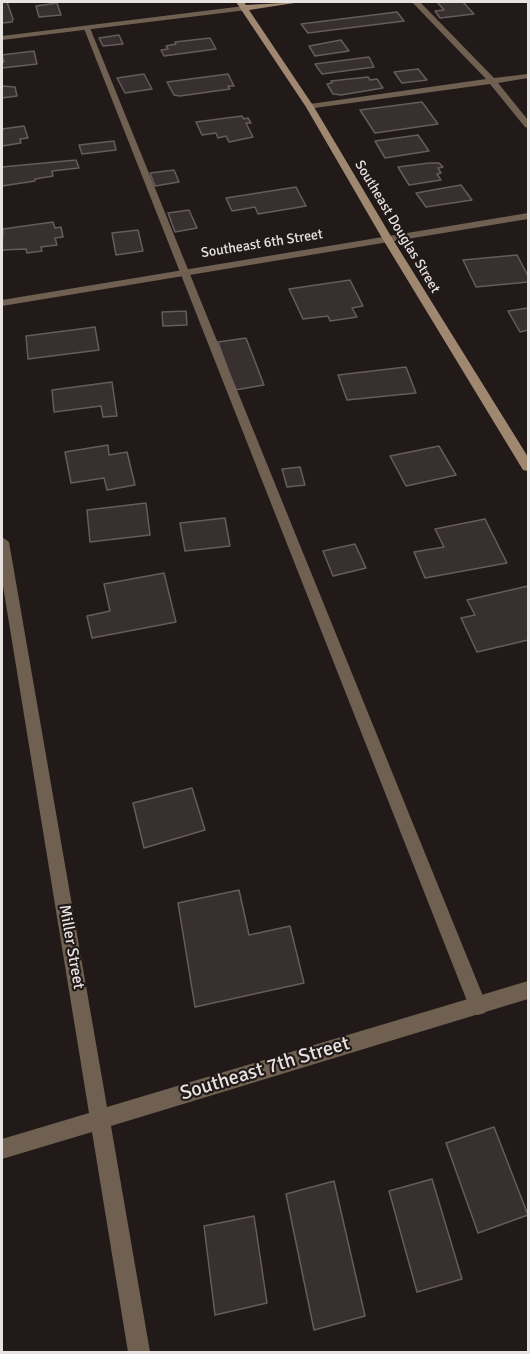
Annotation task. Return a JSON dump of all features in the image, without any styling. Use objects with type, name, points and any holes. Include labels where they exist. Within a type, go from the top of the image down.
[{"type":"street","points":[[2,38],[242,5],[297,2]]},
{"type":"street","points":[[416,2],[492,81],[528,125]]},
{"type":"street","name":"Southeast Douglas Street","points":[[242,5],[310,107],[387,238],[528,467]]},
{"type":"street","points":[[86,28],[478,1006]]},
{"type":"street","points":[[310,107],[528,76]]},
{"type":"street","name":"Southeast 6th Street","points":[[2,303],[528,216]]},
{"type":"street","name":"Miller Street","points":[[2,546],[139,1353]]},
{"type":"street","name":"Southeast 7th Street","points":[[2,1149],[528,990]]},
{"type":"building","points":[[2,2],[7,2],[12,22],[2,23]]},
{"type":"building","points":[[437,2],[463,2],[474,14],[440,18],[435,11],[444,10]]},
{"type":"building","points":[[57,3],[61,15],[39,17],[36,6]]},
{"type":"building","points":[[397,12],[404,21],[308,33],[301,24]]},
{"type":"building","points":[[119,35],[123,44],[103,46],[99,38]]},
{"type":"building","points":[[210,38],[216,49],[164,56],[161,50],[168,49],[166,46],[176,44],[175,42]]},
{"type":"building","points":[[341,40],[349,51],[315,56],[309,46]]},
{"type":"building","points":[[34,51],[37,64],[2,68],[2,62],[4,62],[2,55]]},
{"type":"building","points":[[369,57],[374,67],[322,74],[315,64]]},
{"type":"building","points":[[418,69],[427,80],[402,83],[394,72]]},
{"type":"building","points":[[144,74],[152,89],[125,93],[117,78]]},
{"type":"building","points":[[228,74],[234,86],[228,86],[230,89],[180,96],[174,95],[167,82]]},
{"type":"building","points":[[368,77],[370,80],[377,79],[383,88],[341,95],[333,94],[327,84],[332,83],[331,81]]},
{"type":"building","points":[[2,86],[15,87],[17,96],[2,98]]},
{"type":"building","points":[[422,102],[438,124],[375,133],[360,110]]},
{"type":"building","points":[[242,116],[244,119],[248,118],[251,123],[246,123],[253,137],[229,142],[226,136],[218,138],[216,133],[202,135],[196,122]]},
{"type":"building","points":[[24,126],[28,138],[20,139],[21,143],[2,146],[2,129]]},
{"type":"building","points":[[418,135],[429,151],[385,158],[375,141]]},
{"type":"building","points":[[114,141],[116,150],[82,154],[79,145]]},
{"type":"building","points":[[76,160],[79,168],[52,171],[53,176],[2,186],[2,167]]},
{"type":"building","points":[[439,163],[443,167],[438,168],[441,173],[437,174],[441,180],[409,185],[398,167]]},
{"type":"building","points":[[174,170],[179,182],[155,186],[150,173]]},
{"type":"building","points":[[461,185],[472,200],[426,207],[416,193]]},
{"type":"building","points":[[296,187],[306,206],[258,214],[255,207],[232,211],[226,198]]},
{"type":"building","points":[[189,210],[197,228],[175,232],[168,213]]},
{"type":"building","points":[[53,222],[55,228],[61,227],[63,237],[55,238],[57,245],[41,247],[42,251],[27,253],[26,249],[2,250],[3,229]]},
{"type":"building","points":[[138,230],[143,251],[116,255],[112,233]]},
{"type":"building","points":[[517,255],[528,276],[528,282],[476,287],[463,260]]},
{"type":"building","points":[[350,280],[363,306],[352,308],[357,317],[330,321],[328,316],[303,319],[289,289]]},
{"type":"building","points":[[528,308],[528,330],[520,332],[508,311]]},
{"type":"building","points":[[186,311],[187,325],[163,326],[162,312]]},
{"type":"building","points":[[95,327],[99,350],[28,359],[26,336]]},
{"type":"building","points":[[246,338],[264,385],[235,390],[218,342]]},
{"type":"building","points":[[406,367],[416,393],[347,400],[338,375]]},
{"type":"building","points":[[112,382],[117,416],[103,417],[101,406],[54,412],[52,390]]},
{"type":"building","points":[[108,445],[109,455],[127,452],[135,485],[107,490],[104,478],[71,483],[65,452]]},
{"type":"building","points":[[439,446],[456,475],[406,486],[390,456]]},
{"type":"building","points":[[300,467],[305,485],[287,487],[282,469]]},
{"type":"building","points":[[146,503],[150,535],[90,542],[87,510]]},
{"type":"building","points":[[225,518],[230,546],[185,551],[180,523]]},
{"type":"building","points":[[485,519],[507,563],[425,578],[414,552],[444,547],[435,529]]},
{"type":"building","points":[[355,544],[366,568],[333,576],[323,551]]},
{"type":"building","points":[[164,573],[176,622],[92,638],[87,616],[110,611],[104,584]]},
{"type":"building","points":[[528,586],[528,640],[477,652],[461,618],[475,615],[467,600]]},
{"type":"building","points":[[192,788],[205,830],[144,848],[133,803]]},
{"type":"building","points":[[239,890],[249,935],[290,926],[304,983],[195,1007],[178,903]]},
{"type":"building","points":[[494,1127],[528,1215],[478,1233],[446,1143]]},
{"type":"building","points":[[432,1179],[462,1279],[417,1292],[389,1191]]},
{"type":"building","points":[[334,1181],[365,1316],[314,1330],[286,1194]]},
{"type":"building","points":[[254,1216],[267,1303],[215,1315],[204,1226]]}]
